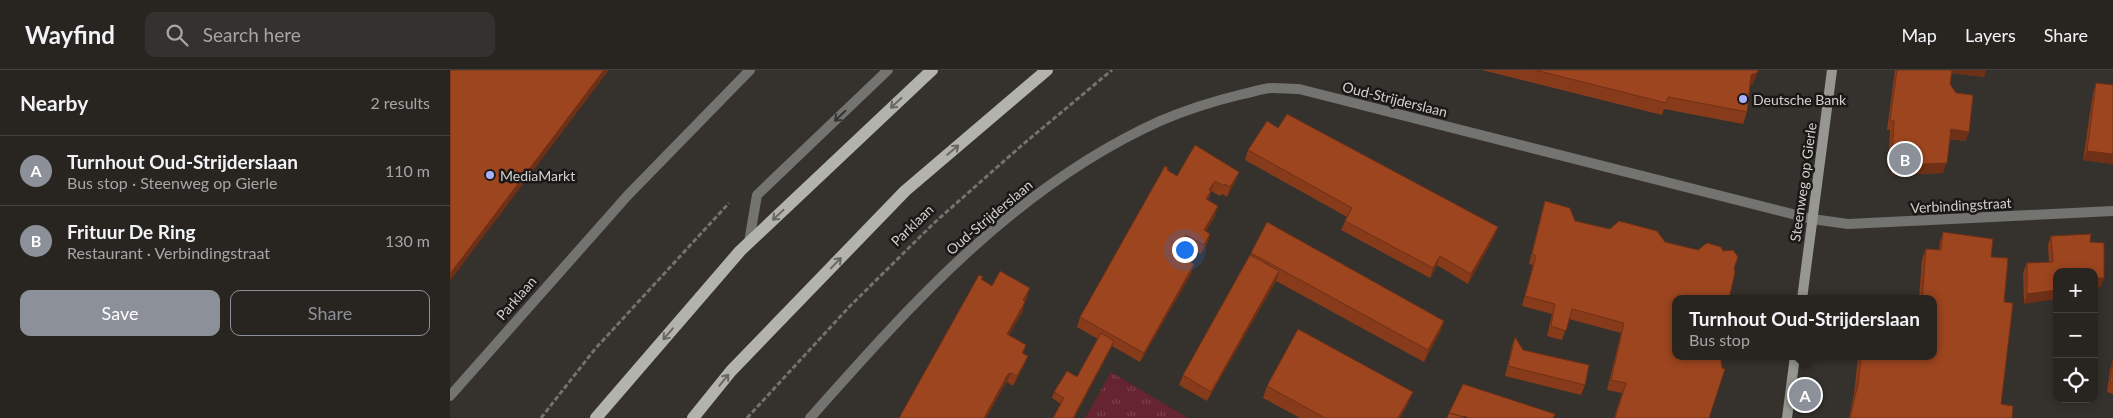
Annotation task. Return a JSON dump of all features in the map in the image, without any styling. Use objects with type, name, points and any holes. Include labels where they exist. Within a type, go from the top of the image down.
[{"type":"main road","points":[[596,418],[749,242],[932,70]]},
{"type":"main road","name":"Parklaan","points":[[693,418],[731,371],[905,191],[1047,70]]},
{"type":"street","name":"Parklaan","points":[[450,396],[628,194],[750,70]]},
{"type":"street","points":[[749,242],[757,195],[888,70]]},
{"type":"street","name":"Steenweg op Gierle","points":[[1802,295],[1832,70]]},
{"type":"street","name":"Oud-Strijderslaan","points":[[810,418],[876,344],[959,258],[1026,202],[1059,178],[1129,135],[1176,114],[1205,103],[1271,88],[1299,89],[1812,219]]},
{"type":"street","name":"Verbindingstraat","points":[[1812,219],[1848,224],[2113,211]]},
{"type":"street","points":[[1787,418],[1794,360]]},
{"type":"path","name":"Parklaan","points":[[747,418],[849,307],[934,223],[1021,146],[1112,70]]},
{"type":"path","points":[[540,418],[595,349],[731,201]]},
{"type":"green space","points":[[1111,372],[1188,418],[1085,418]]},
{"type":"building","name":"MediaMarkt","points":[[450,70],[604,70],[450,274]]},
{"type":"building","points":[[1535,70],[1758,70],[1758,72],[1751,75],[1747,112],[1668,97],[1666,103]]},
{"type":"building","points":[[1897,70],[1952,70],[1950,84],[1956,93],[1973,95],[1969,132],[1951,129],[1947,163],[1896,165],[1892,155],[1894,121],[1890,120]]},
{"type":"building","points":[[2096,83],[2113,85],[2113,154],[2087,151]]},
{"type":"building","points":[[1287,114],[1498,227],[1471,274],[1440,256],[1433,268],[1345,221],[1352,208],[1248,150],[1267,121],[1278,128]]},
{"type":"building","points":[[1195,145],[1239,172],[1230,187],[1215,181],[1209,190],[1211,191],[1206,199],[1218,206],[1204,230],[1210,234],[1204,245],[1186,235],[1175,253],[1194,264],[1144,353],[1080,317],[1165,166],[1168,168],[1167,170],[1177,176]]},
{"type":"building","points":[[1545,201],[1570,208],[1575,221],[1610,229],[1619,221],[1657,231],[1665,242],[1698,250],[1707,243],[1721,247],[1723,251],[1733,250],[1738,257],[1734,268],[1735,272],[1730,295],[1672,295],[1672,360],[1721,360],[1722,368],[1725,369],[1709,418],[1615,418],[1626,383],[1611,380],[1624,323],[1572,309],[1566,331],[1551,326],[1555,304],[1525,296],[1536,256],[1532,254]]},
{"type":"building","points":[[1267,222],[1444,321],[1428,350],[1251,253]]},
{"type":"building","points":[[1943,232],[1993,239],[1991,257],[2008,258],[2004,302],[2013,303],[2001,404],[2013,406],[2012,418],[1850,418],[1858,384],[1861,360],[1937,360],[1937,295],[1922,295],[1926,249],[1941,250]]},
{"type":"building","points":[[2091,234],[2090,242],[2104,243],[2104,278],[2098,278],[2098,268],[2053,268],[2053,291],[2027,294],[2027,263],[2053,262],[2051,236]]},
{"type":"building","points":[[1250,255],[1279,271],[1211,392],[1183,375]]},
{"type":"building","points":[[1000,271],[1030,288],[1023,300],[1025,302],[1007,334],[1026,345],[1022,353],[1028,356],[1017,376],[1011,373],[1008,374],[984,418],[899,418],[979,275],[983,277],[981,279],[992,286]]},
{"type":"building","points":[[1298,329],[1413,392],[1398,418],[1325,418],[1267,386]]},
{"type":"building","points":[[1101,333],[1114,341],[1073,418],[1053,418],[1064,398],[1054,392],[1067,371],[1077,377]]},
{"type":"building","points":[[1515,337],[1523,350],[1589,365],[1585,385],[1508,366]]},
{"type":"building","points":[[2113,360],[2113,383],[2110,382]]},
{"type":"building","points":[[1463,384],[1555,414],[1553,418],[1469,418],[1449,413]]},
{"type":"building","points":[[1449,413],[1464,417],[1447,418]]},
{"type":"place","name":"Deutsche Bank","points":[[1743,99]]},
{"type":"place","name":"Frituur De Ring","points":[[1905,159]]},
{"type":"place","name":"MediaMarkt","points":[[490,175]]},
{"type":"place","name":"Turnhout Oud-Strijderslaan","points":[[1805,395]]}]
